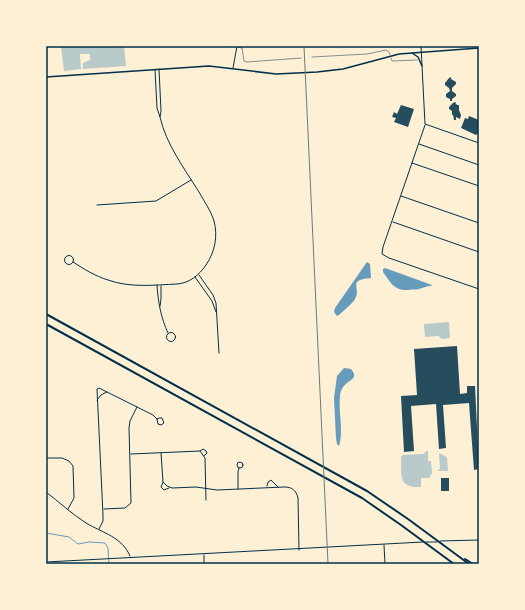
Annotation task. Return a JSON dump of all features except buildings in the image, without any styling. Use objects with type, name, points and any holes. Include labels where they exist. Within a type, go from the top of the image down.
[{"type":"highway","points":[[46,314],[382,500],[470,564]]},
{"type":"highway","points":[[46,324],[374,506],[454,564]]},
{"type":"highway","points":[[456,554],[473,564]]},
{"type":"main road","points":[[46,77],[209,66],[267,73],[294,74],[343,69],[390,55],[410,52],[479,48]]},
{"type":"main road","points":[[410,52],[418,56],[422,66]]},
{"type":"street","points":[[233,68],[237,46]]},
{"type":"street","points":[[421,46],[425,124],[382,250],[382,254],[389,258],[479,289]]},
{"type":"street","points":[[73,262],[66,264],[65,258],[70,256],[73,259],[73,262],[98,276],[118,283],[136,286],[185,283],[197,276],[208,263],[215,243],[215,232],[210,212],[168,139],[157,108],[154,69]]},
{"type":"street","points":[[159,69],[162,111],[160,116]]},
{"type":"street","points":[[425,124],[479,143]]},
{"type":"street","points":[[418,144],[479,165]]},
{"type":"street","points":[[412,163],[479,186]]},
{"type":"street","points":[[97,205],[156,201],[192,180]]},
{"type":"street","points":[[401,196],[479,223]]},
{"type":"street","points":[[392,222],[479,252]]},
{"type":"street","points":[[197,276],[215,299],[219,353]]},
{"type":"street","points":[[197,276],[212,301],[217,315]]},
{"type":"street","points":[[160,307],[161,284]]},
{"type":"street","points":[[157,285],[158,300],[168,333],[166,337],[171,342],[176,337],[174,333],[168,333]]},
{"type":"street","points":[[99,530],[103,521],[103,509],[97,388],[153,415],[157,419]]},
{"type":"street","points":[[97,401],[100,395],[108,392]]},
{"type":"street","points":[[103,509],[125,508],[131,502],[129,428],[130,421],[137,407]]},
{"type":"street","points":[[130,454],[200,451],[203,449],[206,451],[204,456],[206,500]]},
{"type":"street","points":[[200,451],[204,456]]},
{"type":"street","points":[[161,453],[162,489],[166,490],[169,487],[206,488],[217,490],[279,487],[291,488],[296,491],[299,550]]},
{"type":"street","points":[[46,458],[62,458],[69,461],[73,466],[74,498],[68,510]]},
{"type":"street","points":[[238,489],[239,468]]},
{"type":"street","points":[[267,488],[268,482],[271,480],[279,487]]},
{"type":"street","points":[[163,482],[169,487]]},
{"type":"street","points":[[46,492],[68,510],[99,530],[118,540],[128,551],[130,557]]},
{"type":"street","points":[[46,562],[479,540]]},
{"type":"street","points":[[384,545],[384,564]]},
{"type":"street","points":[[204,554],[204,564]]},
{"type":"street","points":[[92,559],[92,564]]},
{"type":"lane","points":[[237,46],[242,48],[244,61],[246,62],[300,58]]},
{"type":"lane","points":[[312,58],[367,54],[386,50],[389,52],[392,61],[417,60]]},
{"type":"shaded area","points":[[61,46],[124,46],[126,66],[83,69],[83,63],[90,60],[90,54],[80,54],[81,69],[64,71]]},
{"type":"shaded area","points":[[449,322],[450,338],[442,339],[438,336],[425,337],[424,324]]},
{"type":"shaded area","points":[[428,451],[428,461],[431,461],[432,473],[429,478],[421,478],[421,487],[413,487],[404,483],[401,475],[401,457],[403,455],[424,454]]},
{"type":"shaded area","points":[[439,453],[447,457],[448,471],[438,471],[440,469]]},
{"type":"water","points":[[367,262],[370,264],[371,278],[363,279],[357,283],[357,295],[354,300],[337,316],[334,312],[335,308]]},
{"type":"water","points":[[385,268],[432,285],[418,289],[404,290],[396,288],[383,272],[383,269]]},
{"type":"water","points":[[344,368],[351,369],[354,377],[343,387],[340,393],[341,434],[339,446],[336,438],[334,398],[337,376]]},
{"type":"waterway","points":[[46,533],[69,537],[78,544],[89,542],[105,543],[108,548],[109,564]]},
{"type":"railway","points":[[304,46],[328,564]]}]
